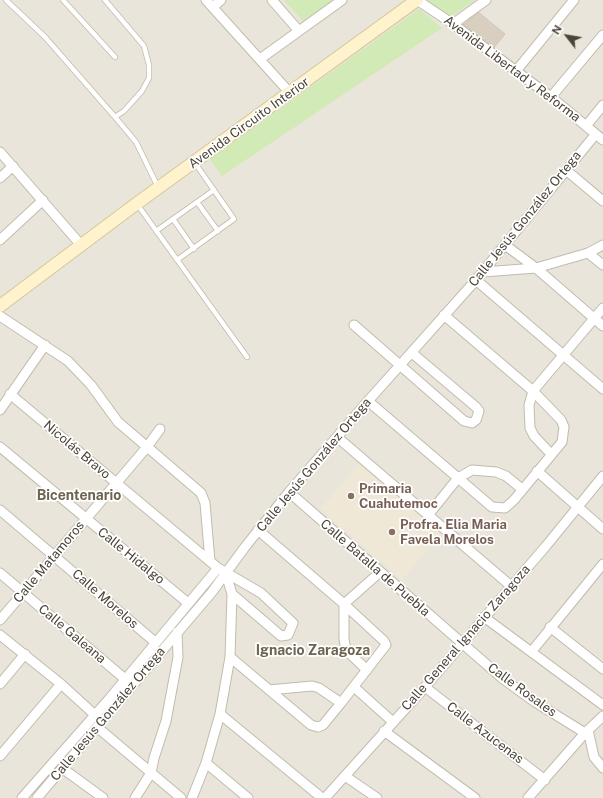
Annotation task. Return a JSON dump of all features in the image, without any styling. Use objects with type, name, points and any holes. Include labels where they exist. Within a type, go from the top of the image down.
[{"type":"main road","name":"Avenida Circuito Interior","points":[[0,306],[136,204],[417,0]]},
{"type":"street","points":[[206,0],[290,93]]},
{"type":"street","points":[[213,8],[221,0]]},
{"type":"street","points":[[272,0],[299,31]]},
{"type":"street","points":[[260,59],[342,0]]},
{"type":"street","name":"Avenida Libertad y Reforma","points":[[417,0],[453,24],[551,97],[595,135],[603,140]]},
{"type":"street","points":[[453,24],[486,0]]},
{"type":"street","points":[[516,71],[574,0]]},
{"type":"street","points":[[551,97],[603,35]]},
{"type":"street","points":[[586,126],[603,105]]},
{"type":"street","name":"Calle Jesús González Ortega","points":[[37,798],[226,574],[241,551],[289,492],[483,272],[595,135]]},
{"type":"street","points":[[0,152],[81,245]]},
{"type":"street","points":[[0,178],[13,166]]},
{"type":"street","points":[[566,170],[603,201]]},
{"type":"street","points":[[0,240],[43,200]]},
{"type":"street","points":[[505,245],[536,268],[603,326]]},
{"type":"street","points":[[483,272],[536,268],[588,253],[603,245]]},
{"type":"street","points":[[588,253],[603,265]]},
{"type":"street","points":[[476,280],[603,389]]},
{"type":"street","points":[[551,454],[534,436],[530,428],[530,405],[533,391],[603,308]]},
{"type":"street","points":[[368,401],[492,507],[497,509],[508,507],[562,442],[564,427],[561,420],[533,391],[444,315]]},
{"type":"street","points":[[0,316],[68,361],[91,385],[118,422],[202,493],[205,503],[210,560]]},
{"type":"street","points":[[354,325],[464,421],[472,423],[476,420],[479,410],[476,406],[412,353]]},
{"type":"street","points":[[0,410],[45,345]]},
{"type":"street","name":"Nicolás Bravo","points":[[10,394],[218,568],[226,574],[255,589],[292,622],[293,626],[288,635],[281,636],[232,594]]},
{"type":"street","name":"Calle Matamoros","points":[[0,620],[160,430]]},
{"type":"street","points":[[336,437],[429,514],[511,586]]},
{"type":"street","name":"Calle Hidalgo","points":[[0,447],[188,603]]},
{"type":"street","points":[[429,514],[458,478],[472,470],[496,472],[506,476],[522,489]]},
{"type":"street","points":[[538,471],[603,529]]},
{"type":"street","name":"Calle General Ignacio Zaragoza","points":[[326,798],[384,731],[424,688],[603,476]]},
{"type":"street","name":"Calle Batalla de Puebla","points":[[289,492],[379,573],[462,643]]},
{"type":"street","name":"Calle Morelos","points":[[0,510],[155,642]]},
{"type":"street","points":[[230,657],[314,727],[323,725],[386,645],[384,641],[344,604],[258,530]]},
{"type":"street","points":[[532,651],[550,627],[603,564]]},
{"type":"street","name":"Calle Jesús González Ortega","points":[[22,798],[125,679],[218,568]]},
{"type":"street","name":"Calle Galeana","points":[[0,573],[125,679]]},
{"type":"street","points":[[367,670],[346,650],[344,639],[344,604],[379,573]]},
{"type":"street","points":[[192,798],[206,763],[220,714],[230,657],[232,594],[226,574]]},
{"type":"street","points":[[484,617],[532,651],[603,705]]},
{"type":"street","points":[[550,627],[603,669]]},
{"type":"street","points":[[135,798],[151,773],[170,705],[178,657],[177,632]]},
{"type":"street","points":[[0,634],[61,684],[94,715]]},
{"type":"street","name":"Calle Rosales","points":[[462,643],[502,678],[535,702],[587,732]]},
{"type":"street","points":[[0,684],[25,654]]},
{"type":"street","points":[[0,756],[61,684]]},
{"type":"street","points":[[269,690],[312,686],[319,688],[341,703]]},
{"type":"street","points":[[354,687],[393,722]]},
{"type":"street","name":"Calle Azucenas","points":[[424,688],[545,780]]},
{"type":"street","points":[[220,714],[322,798]]},
{"type":"street","points":[[528,798],[603,716]]},
{"type":"street","points":[[97,727],[181,798]]},
{"type":"street","points":[[384,731],[475,798]]},
{"type":"street","points":[[587,732],[594,757],[603,768]]},
{"type":"street","points":[[206,763],[248,798]]},
{"type":"street","points":[[62,768],[103,798]]},
{"type":"street","points":[[345,776],[378,798]]},
{"type":"lane","points":[[6,0],[45,37],[136,142],[159,188]]},
{"type":"lane","points":[[63,0],[115,57]]},
{"type":"lane","points":[[104,0],[144,46],[149,65],[149,78],[142,91],[124,111],[115,117]]},
{"type":"lane","points":[[177,260],[234,219],[194,162]]},
{"type":"lane","points":[[156,231],[214,190]]},
{"type":"lane","points":[[197,202],[218,231]]},
{"type":"lane","points":[[136,204],[247,357]]},
{"type":"lane","points":[[173,219],[194,249]]},
{"type":"shaded area","points":[[0,0],[603,0],[603,798],[0,798]]},
{"type":"shaded area","name":"Profra. Elia Maria Favela Morelos","points":[[359,464],[442,534],[402,580],[320,509]]},
{"type":"green space","points":[[284,0],[333,0],[304,22]]},
{"type":"green space","points":[[475,0],[451,17],[428,1]]},
{"type":"green space","points":[[419,9],[442,28],[222,176],[210,159]]},
{"type":"building","points":[[478,12],[505,34],[493,49],[462,26]]},
{"type":"place","name":"Primaria Cuahutemoc","points":[[351,496]]},
{"type":"place","name":"Profra. Elia Maria Favela Morelos","points":[[392,532]]},
{"type":"district","name":"Bicentenario","points":[[79,496]]},
{"type":"district","name":"Ignacio Zaragoza","points":[[313,651]]}]
